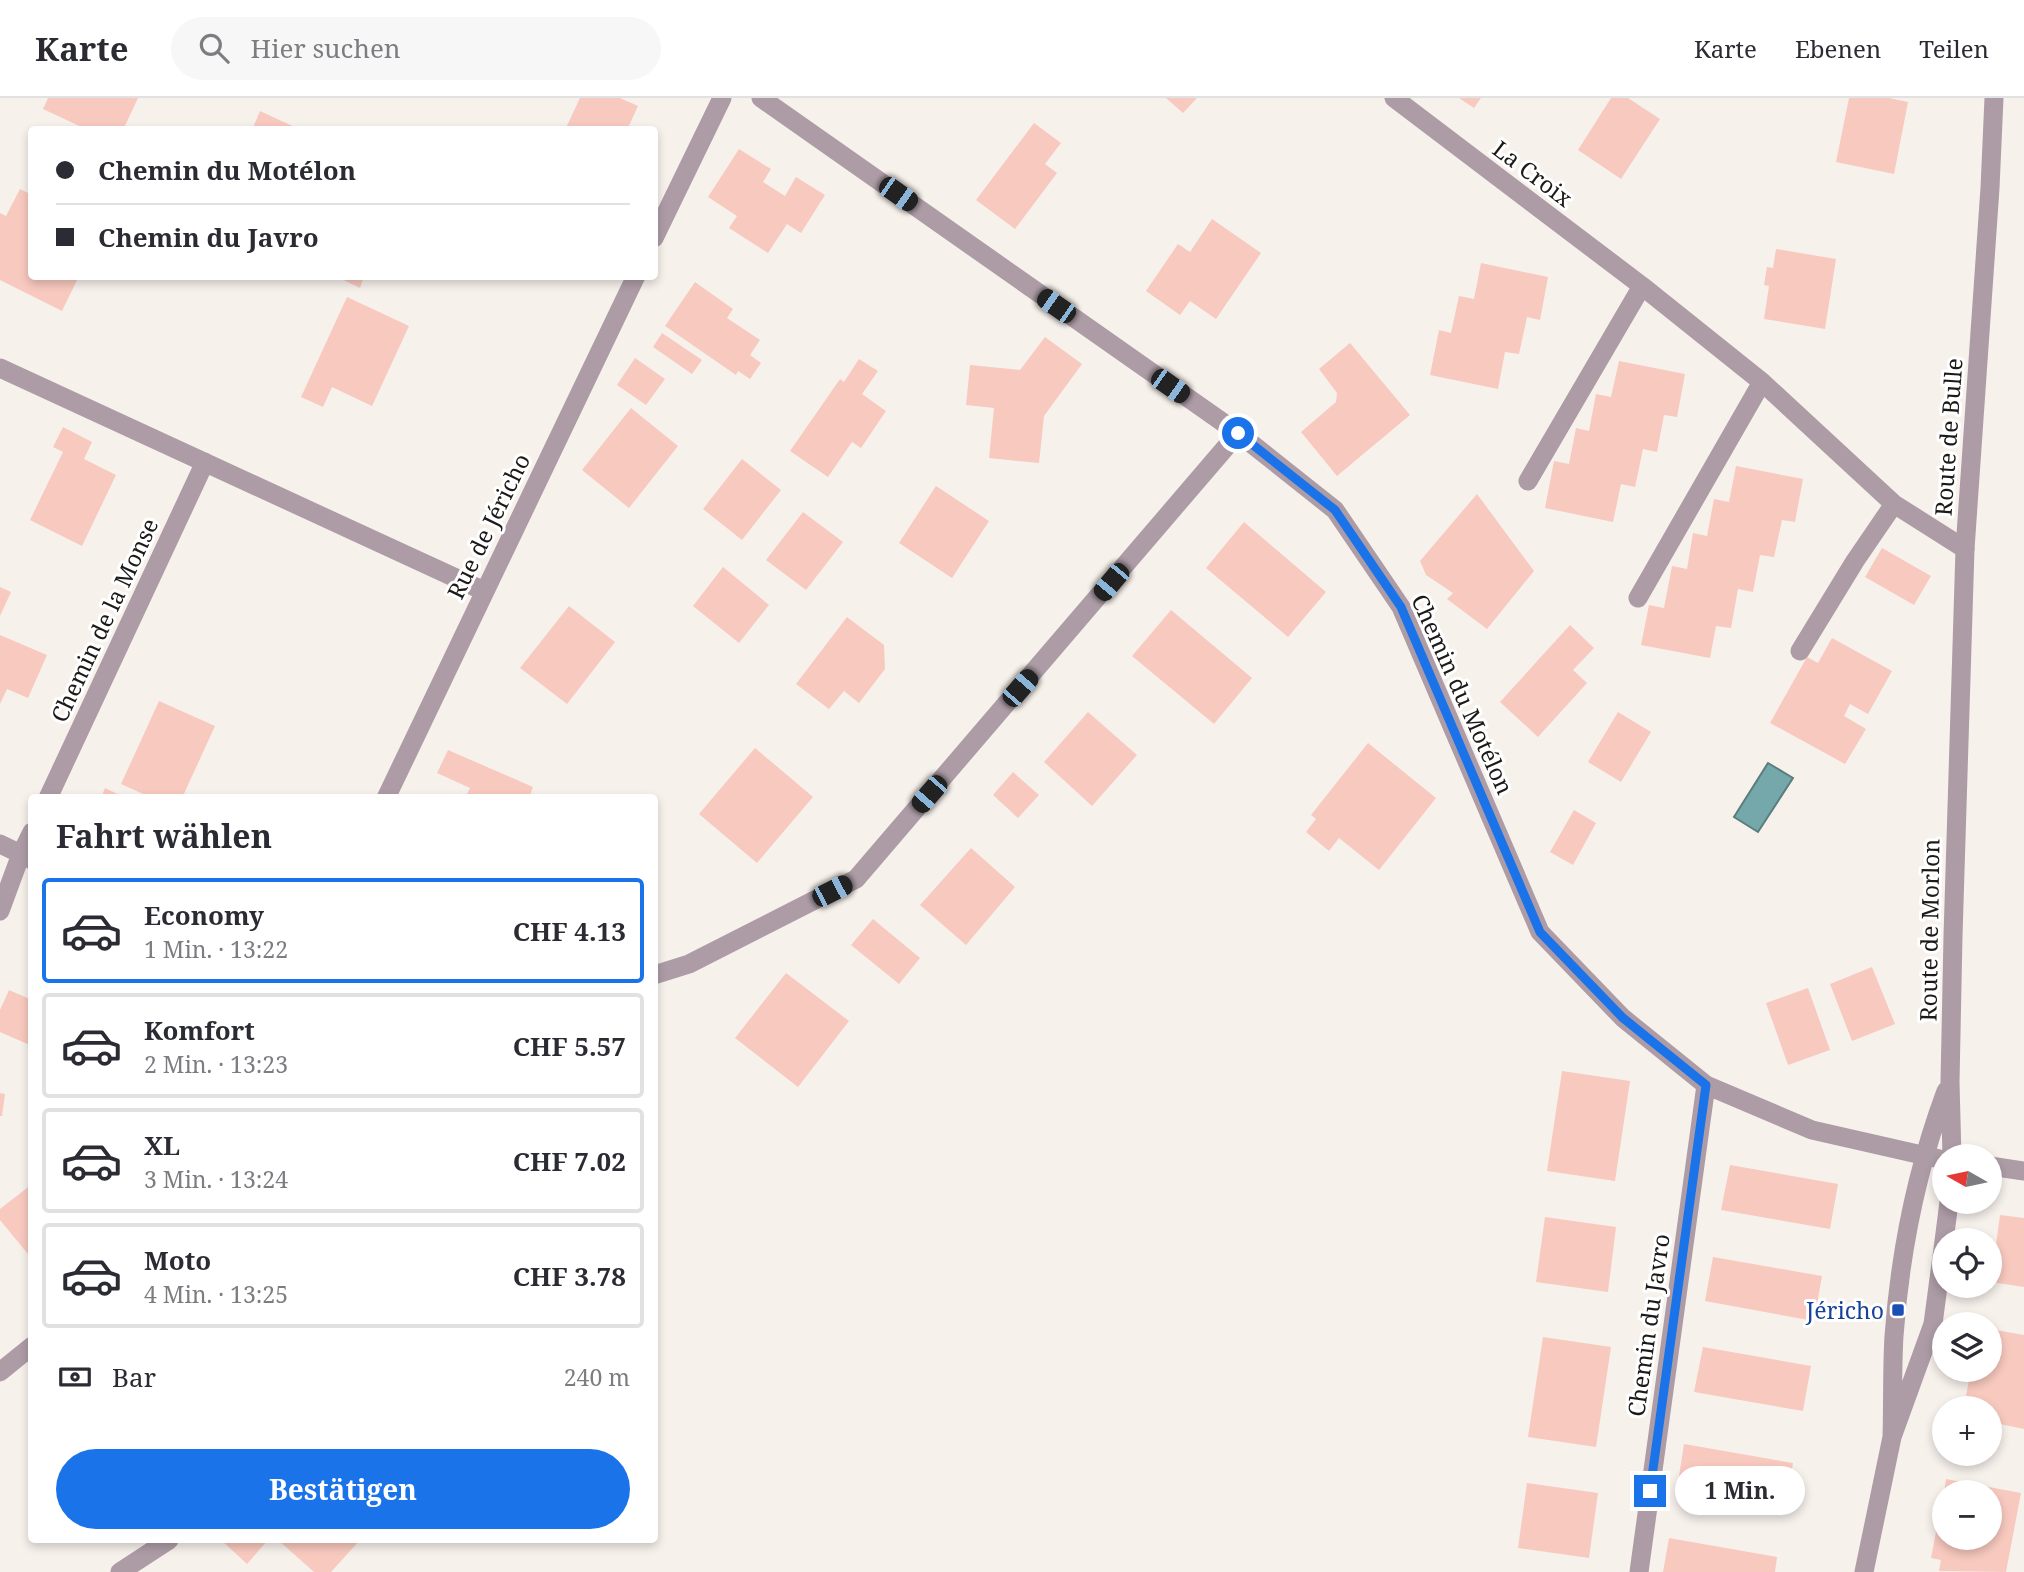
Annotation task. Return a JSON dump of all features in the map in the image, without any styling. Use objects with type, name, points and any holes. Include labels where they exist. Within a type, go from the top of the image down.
[{"type":"street","points":[[658,230],[722,98]]},
{"type":"street","name":"Chemin du Motélon","points":[[761,98],[1238,433],[1335,510],[1401,607],[1540,932],[1623,1018],[1706,1085],[1812,1130],[1932,1156]]},
{"type":"street","name":"La Croix","points":[[1394,98],[1642,286],[1762,382],[1894,504],[1965,549]]},
{"type":"street","name":"Route de Bulle","points":[[1957,779],[1965,549],[1994,98]]},
{"type":"street","name":"Rue de Jéricho","points":[[388,794],[634,280]]},
{"type":"street","points":[[1528,481],[1642,286]]},
{"type":"street","points":[[0,368],[484,591]]},
{"type":"street","points":[[1638,598],[1762,382]]},
{"type":"street","points":[[658,974],[689,964],[856,879],[1238,433]]},
{"type":"street","name":"Chemin de la Monse","points":[[50,794],[205,462]]},
{"type":"street","points":[[1800,651],[1855,561],[1894,504]]},
{"type":"street","name":"Route de Morlon","points":[[1941,1144],[1950,1082],[1957,779]]},
{"type":"street","points":[[0,845],[26,857],[0,911]]},
{"type":"street","name":"Route de Morlon","points":[[1941,1144],[1950,1082]]},
{"type":"street","name":"Chemin du Javro","points":[[1639,1572],[1706,1085]]},
{"type":"street","points":[[2002,1168],[2024,1171]]},
{"type":"street","name":"Route de Morlon","points":[[1892,1437],[1894,1335],[1908,1229],[1932,1174]]},
{"type":"street","name":"Route de Morlon","points":[[1864,1572],[1892,1437],[1933,1324],[1936,1298]]},
{"type":"street","points":[[0,1372],[28,1349]]},
{"type":"street","points":[[120,1572],[164,1543]]},
{"type":"water","points":[[1768,763],[1793,778],[1758,832],[1734,817]]},
{"type":"building","points":[[48,98],[138,98],[125,126],[79,126],[43,109]]},
{"type":"building","points":[[580,98],[620,98],[638,106],[629,126],[567,126]]},
{"type":"building","points":[[1166,98],[1197,98],[1183,113]]},
{"type":"building","points":[[1459,98],[1481,98],[1474,108]]},
{"type":"building","points":[[1611,98],[1628,98],[1660,119],[1621,179],[1578,150]]},
{"type":"building","points":[[1849,98],[1889,98],[1908,102],[1894,174],[1836,162]]},
{"type":"building","points":[[260,111],[292,126],[254,126]]},
{"type":"building","points":[[1034,123],[1061,143],[1045,164],[1057,173],[1015,229],[976,200]]},
{"type":"building","points":[[739,149],[771,169],[763,182],[785,196],[796,177],[825,195],[801,233],[787,224],[768,253],[729,228],[737,216],[708,197]]},
{"type":"building","points":[[20,189],[28,193],[28,280],[77,280],[62,311],[0,280],[0,213],[6,216]]},
{"type":"building","points":[[1212,219],[1261,253],[1216,319],[1190,301],[1180,315],[1146,291],[1178,244],[1190,252]]},
{"type":"building","points":[[1776,249],[1836,259],[1825,329],[1764,319],[1769,286],[1764,285],[1767,267],[1773,268]]},
{"type":"building","points":[[1481,263],[1548,277],[1540,320],[1527,317],[1519,354],[1505,352],[1498,389],[1430,375],[1439,330],[1451,333],[1459,296],[1474,299]]},
{"type":"building","points":[[343,280],[363,280],[360,288]]},
{"type":"building","points":[[695,282],[733,309],[727,318],[760,340],[750,355],[761,363],[750,379],[738,371],[736,375],[665,326]]},
{"type":"building","points":[[347,297],[409,326],[372,406],[332,387],[323,407],[301,397]]},
{"type":"building","points":[[662,333],[702,360],[692,374],[653,347]]},
{"type":"building","points":[[1045,337],[1082,364],[1044,416],[1039,463],[989,458],[994,408],[966,405],[970,365],[1020,370]]},
{"type":"building","points":[[1350,343],[1410,415],[1337,476],[1301,432],[1336,402],[1337,393],[1319,369]]},
{"type":"building","points":[[635,358],[665,379],[646,405],[617,385]]},
{"type":"building","points":[[859,359],[878,371],[862,394],[886,411],[861,448],[852,442],[828,477],[790,451],[840,379],[844,382]]},
{"type":"building","points":[[1619,361],[1685,374],[1677,417],[1664,415],[1657,452],[1643,449],[1635,487],[1621,484],[1613,522],[1545,508],[1554,461],[1569,464],[1576,428],[1589,431],[1596,394],[1611,397]]},
{"type":"building","points":[[631,408],[678,446],[629,508],[582,470]]},
{"type":"building","points":[[63,427],[92,442],[84,459],[116,475],[82,546],[30,520],[63,452],[53,447]]},
{"type":"building","points":[[742,459],[781,490],[742,540],[703,509]]},
{"type":"building","points":[[1736,466],[1803,479],[1795,522],[1782,520],[1774,557],[1760,555],[1753,592],[1738,589],[1731,628],[1716,626],[1710,658],[1641,645],[1649,605],[1664,608],[1672,566],[1687,569],[1693,533],[1707,536],[1714,499],[1729,502]]},
{"type":"building","points":[[936,486],[989,521],[952,578],[899,543]]},
{"type":"building","points":[[1477,494],[1534,571],[1487,629],[1447,599],[1453,593],[1426,575],[1420,561]]},
{"type":"building","points":[[803,512],[843,542],[806,590],[766,560]]},
{"type":"building","points":[[1244,522],[1326,592],[1288,637],[1206,568]]},
{"type":"building","points":[[1882,548],[1931,576],[1914,605],[1865,577]]},
{"type":"building","points":[[723,567],[769,605],[739,643],[693,606]]},
{"type":"building","points":[[0,587],[11,592],[0,616]]},
{"type":"building","points":[[569,606],[615,642],[567,704],[520,668]]},
{"type":"building","points":[[1171,610],[1252,678],[1214,724],[1132,656]]},
{"type":"building","points":[[847,617],[884,645],[885,669],[859,703],[844,691],[829,709],[796,684]]},
{"type":"building","points":[[1570,625],[1594,648],[1573,670],[1587,683],[1538,737],[1500,702]]},
{"type":"building","points":[[0,635],[47,655],[28,698],[7,689],[0,704]]},
{"type":"building","points":[[1832,638],[1892,671],[1868,714],[1850,704],[1844,716],[1866,729],[1845,764],[1770,723],[1807,657],[1818,663]]},
{"type":"building","points":[[159,701],[215,726],[184,794],[143,794],[121,784]]},
{"type":"building","points":[[1088,712],[1137,755],[1092,806],[1044,762]]},
{"type":"building","points":[[1618,712],[1651,732],[1621,782],[1588,762]]},
{"type":"building","points":[[1368,743],[1436,798],[1379,870],[1339,838],[1329,851],[1306,832],[1316,819],[1311,815]]},
{"type":"building","points":[[755,748],[813,797],[757,863],[699,814]]},
{"type":"building","points":[[448,750],[533,787],[530,794],[467,794],[470,788],[437,773]]},
{"type":"building","points":[[1013,772],[1039,795],[1018,818],[993,795]]},
{"type":"building","points":[[105,788],[118,794],[103,794]]},
{"type":"building","points":[[1574,810],[1596,823],[1573,865],[1550,852]]},
{"type":"building","points":[[971,848],[1015,887],[966,945],[920,905]]},
{"type":"building","points":[[873,919],[920,958],[899,984],[851,945]]},
{"type":"building","points":[[1872,967],[1895,1024],[1852,1041],[1830,984]]},
{"type":"building","points":[[786,973],[849,1021],[798,1087],[735,1038]]},
{"type":"building","points":[[1808,988],[1830,1050],[1788,1065],[1766,1003]]},
{"type":"building","points":[[9,990],[28,998],[28,1044],[0,1032],[0,1010]]},
{"type":"building","points":[[1562,1071],[1630,1081],[1615,1181],[1547,1171]]},
{"type":"building","points":[[0,1093],[5,1094],[2,1116],[0,1116]]},
{"type":"building","points":[[1730,1165],[1838,1184],[1830,1229],[1721,1210]]},
{"type":"building","points":[[28,1187],[28,1254],[0,1220],[0,1209]]},
{"type":"building","points":[[2000,1215],[2024,1218],[2024,1287],[2002,1284],[2002,1228],[1998,1228]]},
{"type":"building","points":[[1545,1217],[1616,1227],[1608,1292],[1536,1282]]},
{"type":"building","points":[[1713,1257],[1822,1276],[1814,1321],[1705,1301]]},
{"type":"building","points":[[2002,1331],[2024,1335],[2024,1429],[2002,1424],[2002,1396],[1966,1396],[1969,1382],[2002,1382]]},
{"type":"building","points":[[1543,1337],[1611,1347],[1596,1447],[1528,1437]]},
{"type":"building","points":[[1703,1347],[1811,1366],[1803,1411],[1694,1392]]},
{"type":"building","points":[[1684,1444],[1793,1463],[1785,1508],[1677,1489]]},
{"type":"building","points":[[1527,1483],[1598,1493],[1589,1558],[1518,1548]]},
{"type":"building","points":[[2002,1489],[2021,1493],[2006,1572],[1939,1571],[1941,1560],[1931,1558],[1933,1550],[2002,1550]]},
{"type":"building","points":[[1669,1538],[1777,1557],[1775,1572],[1663,1572]]},
{"type":"building","points":[[224,1543],[265,1543],[247,1564]]},
{"type":"building","points":[[281,1543],[357,1543],[331,1572],[314,1572]]},
{"type":"place","name":"Jéricho","points":[[1898,1310]]},
{"type":"route","points":[[1238,433],[1335,510],[1401,607],[1540,932],[1623,1018],[1706,1085],[1650,1491]]}]
